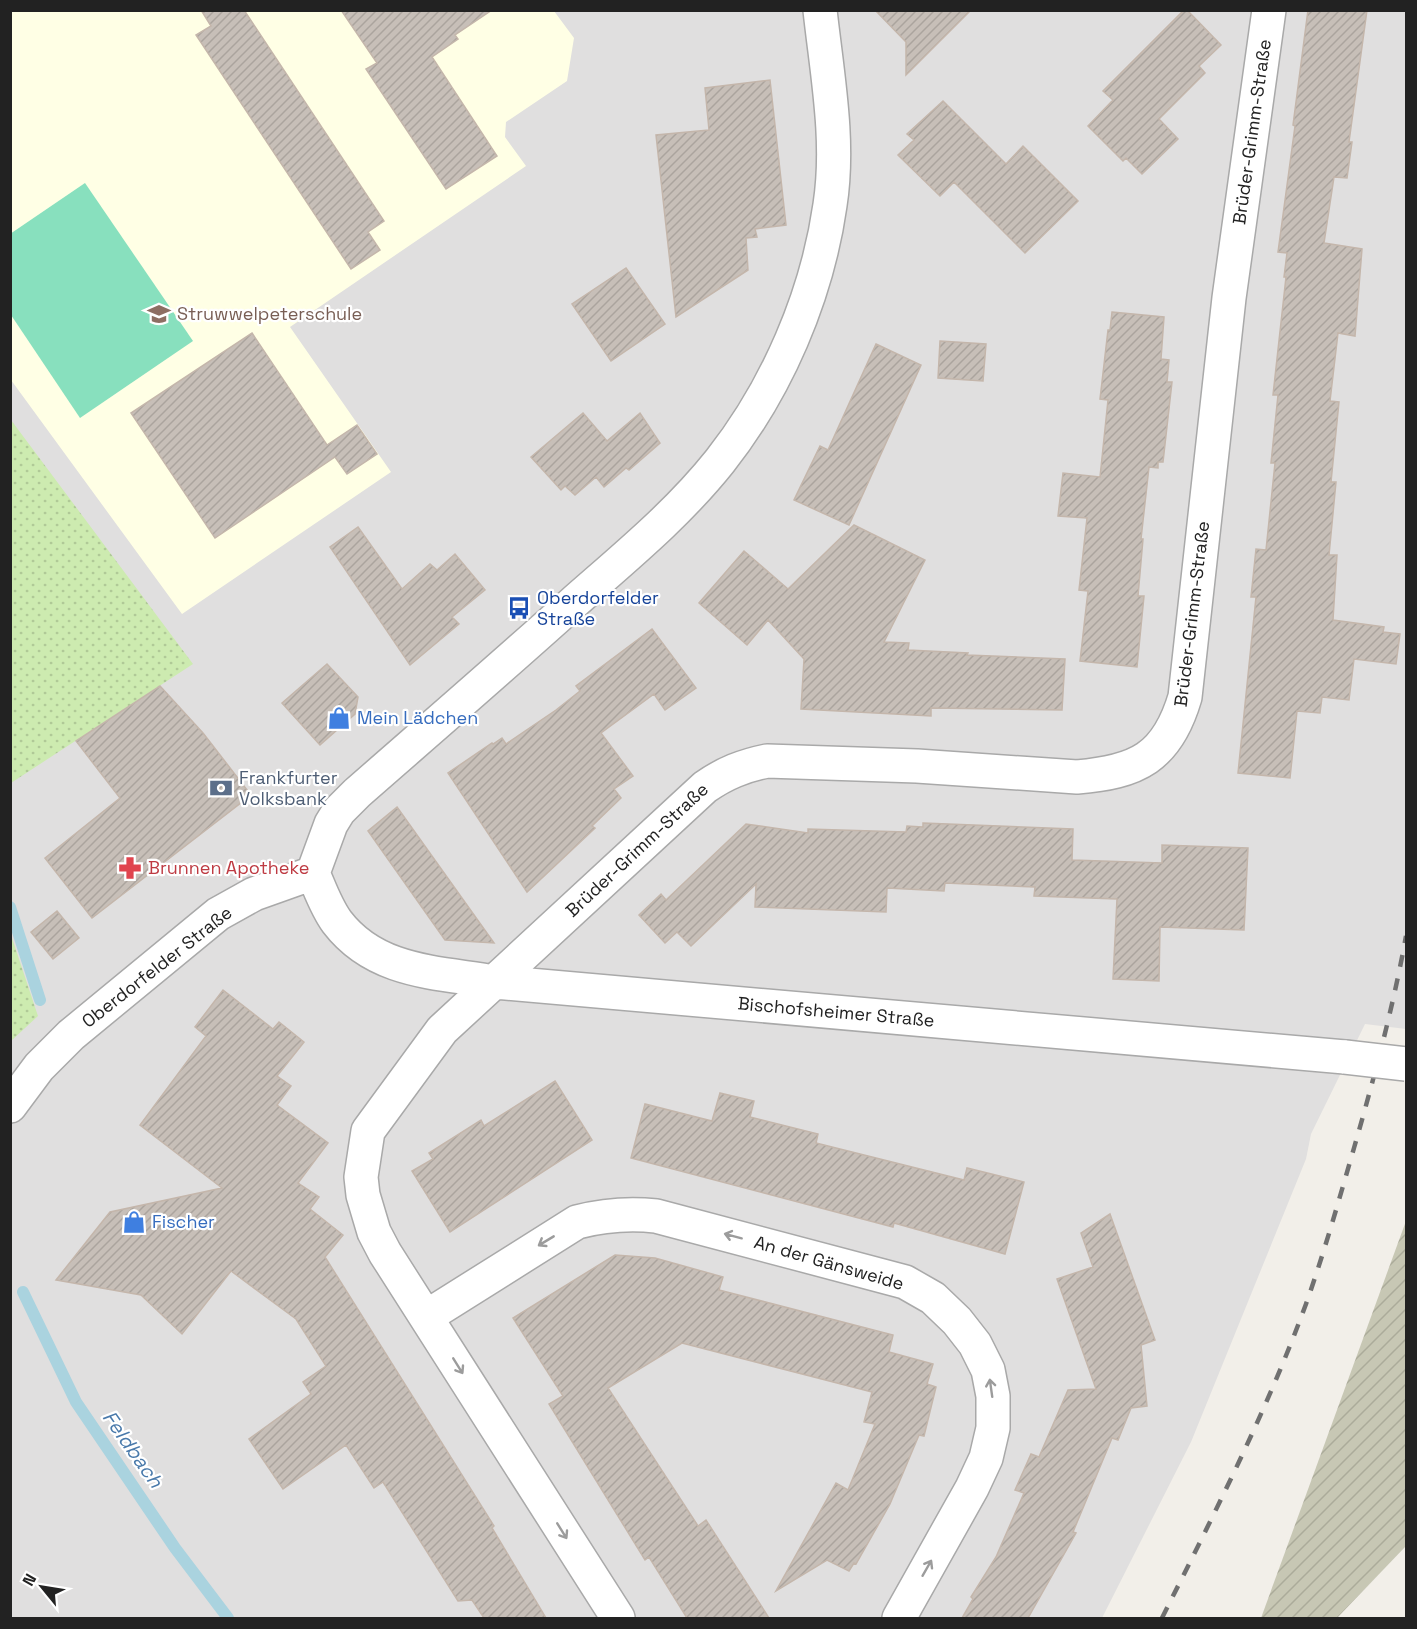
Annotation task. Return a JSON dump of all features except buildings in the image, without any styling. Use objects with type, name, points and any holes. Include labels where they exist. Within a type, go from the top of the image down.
[{"type":"street","points":[[313,873],[339,811],[658,528],[719,462],[744,429],[780,363],[799,320],[819,259],[831,203],[832,111],[820,10]]},
{"type":"street","name":"Brüder-Grimm-Straße","points":[[495,982],[705,787],[724,773],[745,765],[767,761],[790,761],[917,766],[1077,777],[1123,770],[1143,762],[1160,747],[1174,728],[1185,698],[1229,298],[1269,10]]},
{"type":"street","name":"Bischofsheimer Straße","points":[[313,873],[336,921],[351,939],[387,962],[416,969],[495,982],[1407,1064]]},
{"type":"street","name":"Oberdorfelder Straße","points":[[10,1106],[39,1067],[71,1035],[210,921],[254,894],[313,873]]},
{"type":"street","points":[[495,982],[441,1030],[368,1131],[363,1150],[361,1177],[367,1212],[385,1253],[618,1618]]},
{"type":"street","name":"An der Gänsweide","points":[[426,1317],[577,1222],[621,1214],[656,1216],[905,1282],[933,1298],[957,1321],[975,1344],[988,1370],[993,1396],[993,1428],[986,1458],[972,1488],[898,1618]]},
{"type":"shaded area","name":"Struwwelpeterschule","points":[[10,11],[554,11],[574,38],[567,81],[506,122],[505,137],[526,166],[290,327],[391,472],[182,614],[11,380]]},
{"type":"shaded area","points":[[11,11],[1406,11],[1406,1029],[1365,1024],[1311,1134],[1306,1159],[1191,1442],[1102,1618],[11,1618]]},
{"type":"shaded area","points":[[1406,1221],[1406,1546],[1337,1618],[1261,1618]]},
{"type":"green space","points":[[85,183],[193,341],[80,418],[11,315],[10,234]]},
{"type":"green space","points":[[11,420],[193,664],[10,783]]},
{"type":"green space","points":[[10,932],[38,1016],[11,1041],[10,1041]]},
{"type":"waterway","name":"Feldbach","points":[[10,907],[40,1000]]},
{"type":"waterway","name":"Feldbach","points":[[23,1292],[76,1402],[175,1548],[228,1618]]},
{"type":"railway","points":[[1162,1618],[1274,1385],[1306,1304],[1369,1095],[1406,936]]},
{"type":"place","name":"Struwwelpeterschule","points":[[159,314]]},
{"type":"place","name":"Oberdorfelder Straße","points":[[519,608]]},
{"type":"place","name":"Mein Lädchen","points":[[339,718]]},
{"type":"place","name":"Frankfurter Volksbank","points":[[221,788]]},
{"type":"place","name":"Brunnen Apotheke","points":[[130,868]]},
{"type":"place","name":"Fischer","points":[[134,1222]]}]
